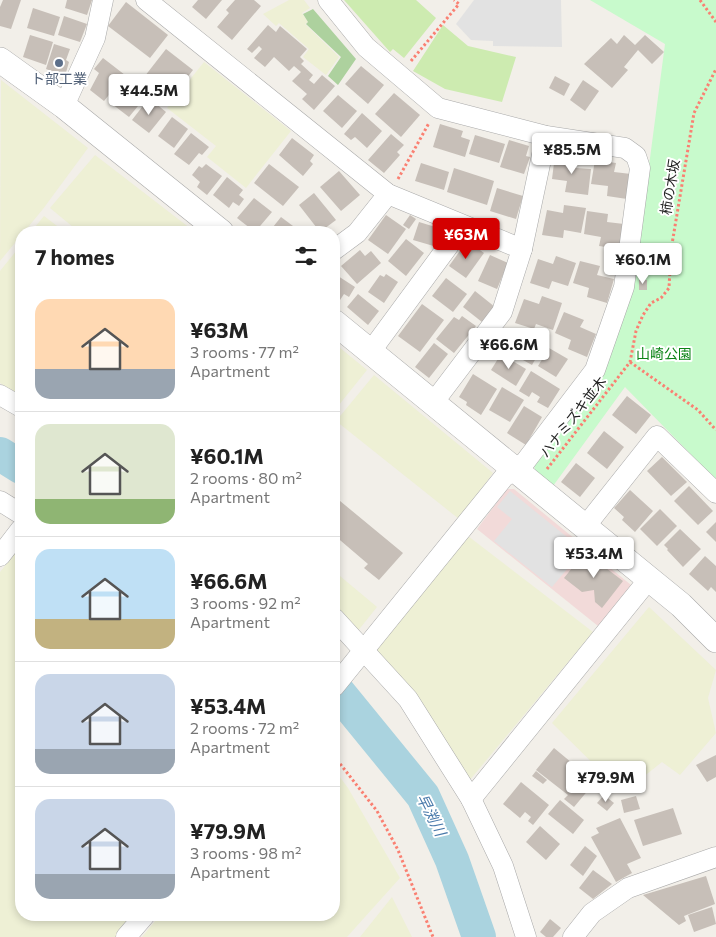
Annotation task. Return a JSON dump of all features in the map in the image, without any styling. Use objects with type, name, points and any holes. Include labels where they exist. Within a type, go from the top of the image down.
[{"type":"street","points":[[64,106],[95,38],[103,0]]},
{"type":"street","points":[[146,0],[388,194],[522,249]]},
{"type":"street","points":[[328,0],[366,47],[438,108],[546,136],[625,148],[636,156],[640,168],[624,287],[595,370],[525,462],[504,476],[340,680]]},
{"type":"street","points":[[0,60],[64,106],[214,226]]},
{"type":"street","points":[[432,403],[502,312],[522,249],[546,136]]},
{"type":"street","points":[[340,246],[357,233],[388,194]]},
{"type":"street","points":[[371,351],[463,226]]},
{"type":"street","points":[[340,327],[584,528],[713,629]]},
{"type":"street","points":[[0,395],[15,404]]},
{"type":"street","points":[[584,528],[657,436],[716,493]]},
{"type":"street","points":[[0,501],[15,510]]},
{"type":"street","points":[[0,556],[15,537]]},
{"type":"street","points":[[472,799],[649,579]]},
{"type":"street","points":[[340,624],[408,699],[472,799],[503,866],[526,937]]},
{"type":"street","points":[[573,937],[592,913],[628,888],[716,857]]},
{"type":"street","points":[[126,937],[139,921]]},
{"type":"path","points":[[410,61],[459,4],[454,0]]},
{"type":"path","points":[[700,0],[716,22]]},
{"type":"path","name":"柿の木坂","points":[[630,362],[636,330],[643,315],[651,303],[662,298],[669,288],[671,250],[694,113],[716,69]]},
{"type":"path","points":[[400,176],[429,124]]},
{"type":"path","points":[[630,362],[698,410],[716,430]]},
{"type":"path","name":"ハナミズキ並木","points":[[534,487],[630,362]]},
{"type":"path","points":[[340,764],[377,811],[402,858],[433,937]]},
{"type":"shaded area","points":[[474,0],[561,0],[562,47],[493,46],[493,41],[471,40],[456,24]]},
{"type":"shaded area","points":[[507,489],[514,489],[631,585],[598,626],[477,529]]},
{"type":"shaded area","points":[[510,491],[583,550],[552,587],[494,541],[512,519],[497,507]]},
{"type":"green space","points":[[289,0],[304,0],[310,8],[302,13],[308,22],[305,24],[339,57],[326,75],[303,57],[309,49],[279,23],[276,26],[263,14]]},
{"type":"green space","points":[[344,0],[416,0],[436,18],[404,58],[393,49],[390,52]]},
{"type":"green space","name":"山崎公園","points":[[590,0],[716,0],[716,480],[625,387],[553,486],[535,472],[534,463],[632,295],[665,44]]},
{"type":"green space","points":[[313,9],[356,59],[338,85],[328,76],[341,57],[306,24],[308,22],[303,14]]},
{"type":"green space","points":[[443,25],[468,46],[516,57],[502,102],[445,89],[413,71]]},
{"type":"green space","points":[[204,62],[291,131],[246,188],[207,157],[216,146],[167,108]]},
{"type":"green space","points":[[1,80],[88,148],[29,226],[15,226],[15,243],[0,261]]},
{"type":"green space","points":[[95,155],[187,226],[72,226],[50,208]]},
{"type":"green space","points":[[44,216],[57,226],[36,226]]},
{"type":"green space","points":[[15,252],[15,392],[0,383],[0,271]]},
{"type":"green space","points":[[340,348],[367,370],[340,404]]},
{"type":"green space","points":[[374,375],[493,473],[459,519],[340,424],[340,416]]},
{"type":"green space","points":[[468,536],[593,632],[469,781],[373,652]]},
{"type":"green space","points":[[15,553],[15,921],[131,921],[118,937],[0,937],[0,572]]},
{"type":"green space","points":[[340,576],[377,607],[357,632],[340,615]]},
{"type":"green space","points":[[649,607],[716,670],[708,698],[716,733],[680,775],[662,762],[623,793],[552,723]]},
{"type":"green space","points":[[340,777],[400,878],[347,937],[142,937],[155,921],[340,921]]},
{"type":"green space","points":[[392,897],[412,937],[360,937]]},
{"type":"building","points":[[3,0],[21,0],[11,29],[0,26],[0,7]]},
{"type":"building","points":[[67,0],[92,0],[87,15],[65,8]]},
{"type":"building","points":[[198,0],[222,0],[206,19],[192,7]]},
{"type":"building","points":[[235,0],[254,0],[261,6],[232,40],[217,27],[229,13],[226,10]]},
{"type":"building","points":[[126,2],[168,35],[150,58],[108,26]]},
{"type":"building","points":[[33,8],[60,17],[54,36],[27,28]]},
{"type":"building","points":[[64,16],[87,24],[80,42],[58,35]]},
{"type":"building","points":[[268,25],[276,32],[280,26],[307,49],[300,57],[304,61],[301,64],[313,75],[309,80],[314,84],[322,75],[335,86],[314,110],[302,99],[307,94],[292,81],[301,72],[294,66],[289,71],[274,57],[265,67],[254,58],[262,49],[259,46],[252,53],[247,49]]},
{"type":"building","points":[[30,35],[53,42],[46,65],[23,57]]},
{"type":"building","points":[[624,35],[635,45],[645,35],[664,52],[652,64],[638,50],[624,67],[628,70],[612,88],[584,64],[611,38],[617,44]]},
{"type":"building","points":[[54,44],[70,49],[66,60],[69,62],[65,76],[46,69]]},
{"type":"building","points":[[166,49],[193,70],[168,102],[141,81]]},
{"type":"building","points":[[103,58],[125,75],[104,101],[90,90],[99,73],[94,69]]},
{"type":"building","points":[[361,66],[384,85],[368,104],[345,84]]},
{"type":"building","points":[[555,76],[570,84],[564,96],[549,88]]},
{"type":"building","points":[[583,80],[599,91],[585,111],[570,100]]},
{"type":"building","points":[[129,81],[147,95],[129,117],[112,104]]},
{"type":"building","points":[[394,93],[420,115],[401,137],[375,114]]},
{"type":"building","points":[[338,95],[357,111],[342,128],[323,111]]},
{"type":"building","points":[[149,98],[166,112],[149,133],[132,120]]},
{"type":"building","points":[[362,113],[382,131],[367,148],[355,137],[351,140],[344,134]]},
{"type":"building","points":[[172,117],[188,129],[174,148],[158,136]]},
{"type":"building","points":[[440,124],[463,131],[461,137],[470,140],[465,157],[433,147]]},
{"type":"building","points":[[191,133],[209,147],[202,155],[199,153],[189,165],[174,154]]},
{"type":"building","points":[[391,134],[404,145],[397,152],[400,155],[384,173],[368,160]]},
{"type":"building","points":[[475,135],[505,144],[499,163],[469,154]]},
{"type":"building","points":[[292,138],[314,155],[310,161],[313,164],[303,176],[279,155]]},
{"type":"building","points":[[509,140],[529,146],[526,156],[530,157],[524,174],[500,167]]},
{"type":"building","points":[[555,155],[577,158],[576,168],[591,169],[588,195],[565,192],[567,181],[552,179]]},
{"type":"building","points":[[595,160],[616,163],[614,172],[631,174],[627,199],[607,196],[608,186],[591,184]]},
{"type":"building","points":[[421,163],[449,172],[444,190],[415,181]]},
{"type":"building","points":[[206,164],[222,176],[207,195],[197,187],[200,182],[192,175],[199,166],[202,168]]},
{"type":"building","points":[[269,164],[299,187],[283,206],[254,183]]},
{"type":"building","points":[[454,168],[494,181],[487,205],[447,192]]},
{"type":"building","points":[[339,171],[360,195],[341,211],[320,187]]},
{"type":"building","points":[[227,177],[243,190],[239,195],[244,199],[239,206],[233,202],[229,208],[213,195]]},
{"type":"building","points":[[497,188],[523,196],[516,219],[490,211]]},
{"type":"building","points":[[314,193],[336,220],[328,226],[315,226],[299,205]]},
{"type":"building","points":[[254,198],[272,212],[260,226],[247,226],[237,218]]},
{"type":"building","points":[[564,205],[586,208],[581,233],[564,230],[563,238],[542,235],[547,210],[563,213]]},
{"type":"building","points":[[587,211],[608,214],[607,222],[624,224],[620,249],[599,246],[601,237],[584,234]]},
{"type":"building","points":[[386,215],[406,229],[388,254],[368,240]]},
{"type":"building","points":[[410,215],[416,219],[409,229],[403,225]]},
{"type":"building","points":[[281,217],[293,226],[274,226]]},
{"type":"building","points":[[419,222],[442,229],[437,247],[413,240]]},
{"type":"building","points":[[406,239],[424,253],[406,276],[388,261]]},
{"type":"building","points":[[467,241],[484,253],[466,278],[449,266]]},
{"type":"building","points":[[360,250],[365,256],[371,251],[381,263],[357,284],[341,266]]},
{"type":"building","points":[[490,255],[508,263],[497,289],[478,281]]},
{"type":"building","points":[[556,256],[576,263],[568,286],[552,281],[549,289],[530,283],[538,259],[553,264]]},
{"type":"building","points":[[580,261],[600,266],[597,275],[614,279],[607,303],[587,297],[589,288],[573,283]]},
{"type":"building","points":[[386,274],[398,282],[384,303],[368,292],[380,275],[384,277]]},
{"type":"building","points":[[340,277],[355,287],[349,297],[344,294],[340,300]]},
{"type":"building","points":[[446,278],[467,294],[453,312],[432,296]]},
{"type":"building","points":[[639,280],[647,280],[647,290],[639,290]]},
{"type":"building","points":[[475,291],[495,307],[482,322],[463,307]]},
{"type":"building","points":[[358,294],[379,311],[368,325],[347,307]]},
{"type":"building","points":[[542,296],[562,303],[553,330],[536,324],[534,329],[515,323],[524,299],[539,304]]},
{"type":"building","points":[[422,304],[444,320],[420,352],[398,336]]},
{"type":"building","points":[[564,312],[584,320],[580,327],[596,334],[587,357],[568,349],[571,340],[555,333]]},
{"type":"building","points":[[462,316],[476,326],[454,353],[436,339],[454,317],[459,320]]},
{"type":"building","points":[[517,329],[544,344],[532,365],[505,350]]},
{"type":"building","points":[[434,343],[448,354],[429,378],[415,367]]},
{"type":"building","points":[[549,348],[568,359],[556,377],[538,366]]},
{"type":"building","points":[[501,354],[526,369],[516,386],[491,370]]},
{"type":"building","points":[[531,371],[560,389],[548,408],[537,402],[540,397],[532,392],[529,397],[519,391]]},
{"type":"building","points":[[473,374],[497,389],[481,415],[466,405],[467,402],[459,397]]},
{"type":"building","points":[[502,387],[524,400],[510,422],[489,410]]},
{"type":"building","points":[[627,396],[651,415],[636,434],[612,415]]},
{"type":"building","points":[[524,406],[542,417],[526,445],[507,433]]},
{"type":"building","points":[[604,431],[624,447],[607,469],[587,453]]},
{"type":"building","points":[[662,457],[687,482],[671,496],[647,471]]},
{"type":"building","points":[[576,463],[595,478],[580,497],[561,482]]},
{"type":"building","points":[[689,486],[713,511],[698,525],[674,501]]},
{"type":"building","points":[[630,490],[653,511],[635,532],[622,520],[624,517],[614,508]]},
{"type":"building","points":[[340,501],[403,553],[379,580],[364,568],[368,564],[340,540]]},
{"type":"building","points":[[660,509],[677,526],[657,546],[640,529]]},
{"type":"building","points":[[716,522],[716,542],[706,532]]},
{"type":"building","points":[[680,529],[701,549],[683,567],[664,545]]},
{"type":"building","points":[[585,552],[623,581],[602,608],[595,602],[594,590],[582,592],[564,578]]},
{"type":"building","points":[[705,556],[716,566],[716,592],[711,587],[708,591],[689,574]]},
{"type":"building","points":[[554,748],[595,782],[574,807],[564,799],[568,795],[536,770]]},
{"type":"building","points":[[716,755],[716,777],[707,782],[696,765]]},
{"type":"building","points":[[536,771],[547,780],[543,784],[532,776]]},
{"type":"building","points":[[521,782],[549,805],[533,825],[528,821],[531,817],[525,812],[520,818],[503,804]]},
{"type":"building","points":[[604,795],[614,803],[607,811],[597,803]]},
{"type":"building","points":[[636,796],[640,809],[624,813],[621,800]]},
{"type":"building","points":[[560,800],[584,820],[573,834],[548,814]]},
{"type":"building","points":[[673,808],[682,834],[643,846],[634,820]]},
{"type":"building","points":[[620,818],[641,858],[627,864],[632,873],[616,882],[591,837],[599,833],[596,828]]},
{"type":"building","points":[[540,826],[560,844],[546,860],[526,842]]},
{"type":"building","points":[[585,846],[597,856],[583,876],[570,865]]},
{"type":"building","points":[[593,870],[612,884],[593,899],[579,888]]},
{"type":"building","points":[[706,876],[715,904],[684,916],[686,921],[679,925],[643,895]]},
{"type":"building","points":[[712,907],[716,924],[694,932],[688,915]]},
{"type":"building","points":[[550,919],[561,928],[553,937],[546,937],[540,932]]},
{"type":"waterway","name":"早渕川","points":[[0,454],[15,463]]},
{"type":"waterway","name":"早渕川","points":[[340,694],[423,796],[452,860],[479,937]]},
{"type":"place","name":"ト部工業","points":[[59,63]]}]
